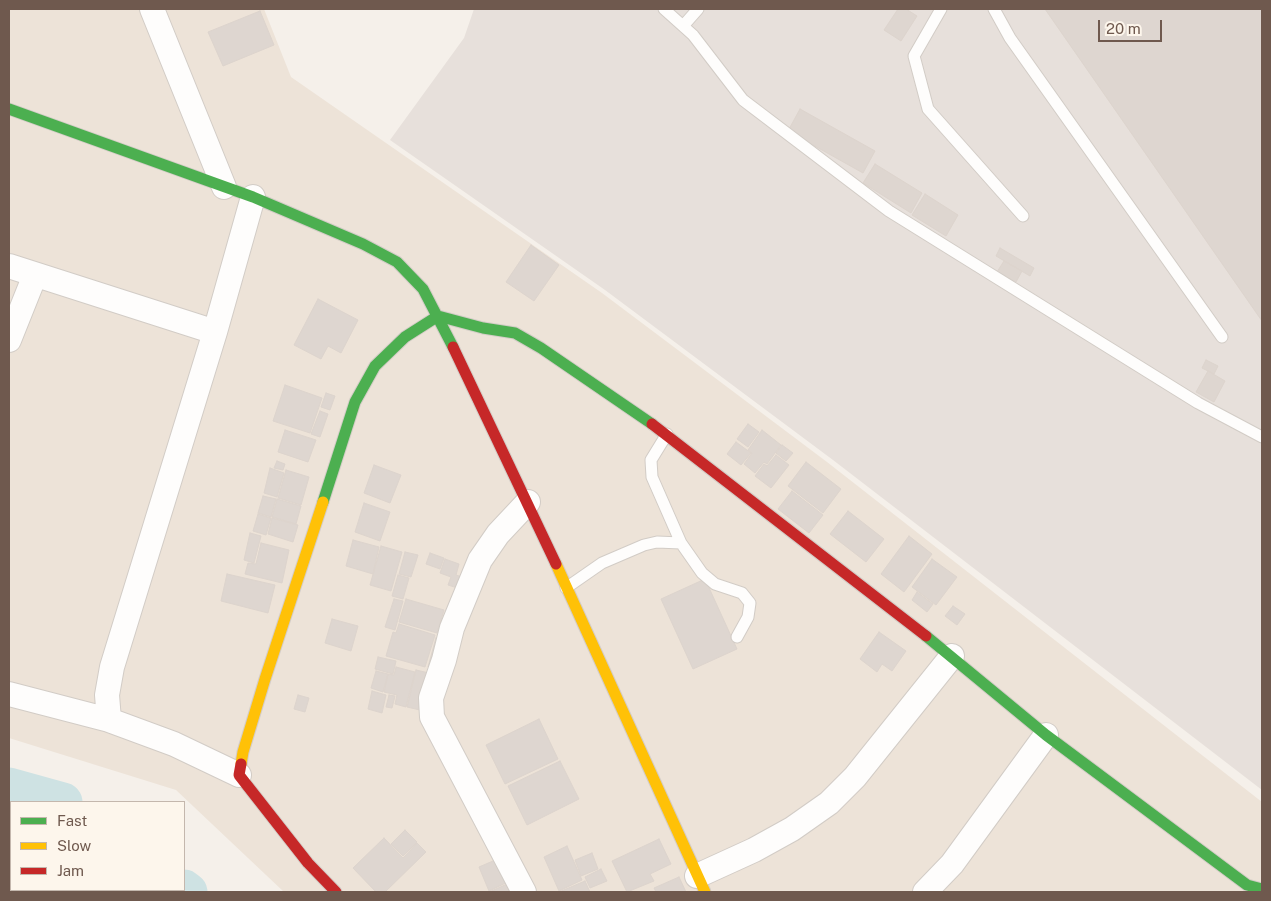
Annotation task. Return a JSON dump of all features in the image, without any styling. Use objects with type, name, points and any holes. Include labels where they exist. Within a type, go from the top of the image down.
[{"type":"street","points":[[152,9],[224,187]]},
{"type":"street","points":[[9,110],[253,197],[363,244],[396,262],[423,289],[438,316],[528,502],[701,884],[754,850],[784,834],[829,802],[855,777],[952,656]]},
{"type":"street","points":[[109,720],[107,695],[112,667],[215,332],[253,197]]},
{"type":"street","points":[[9,266],[215,332]]},
{"type":"street","points":[[9,340],[35,275]]},
{"type":"street","points":[[239,775],[243,752],[265,679],[355,402],[375,366],[405,337],[438,316],[483,328],[515,333],[541,348],[666,434],[952,656],[1046,734],[1252,889]]},
{"type":"street","points":[[524,892],[432,717],[431,698],[444,660],[452,628],[480,560],[498,534],[528,502]]},
{"type":"street","points":[[9,694],[109,720],[174,744],[239,775],[308,863],[336,892]]},
{"type":"street","points":[[925,892],[952,864],[1046,734]]},
{"type":"lane","points":[[664,9],[693,35],[743,100],[889,211],[1198,403],[1262,437]]},
{"type":"lane","points":[[683,26],[698,9]]},
{"type":"lane","points":[[941,9],[914,56],[928,109],[1023,216]]},
{"type":"lane","points":[[994,9],[1016,46],[1222,338]]},
{"type":"lane","points":[[666,434],[651,460],[652,477],[681,543],[702,573],[715,584],[742,593],[750,603],[748,617],[737,637]]},
{"type":"lane","points":[[566,588],[602,563],[644,545],[658,542],[681,543]]},
{"type":"shaded area","points":[[9,9],[264,9],[291,77],[602,293],[827,462],[1262,802],[1262,892],[284,892],[176,790],[9,738]]},
{"type":"shaded area","points":[[474,9],[1262,9],[1262,790],[833,460],[605,290],[390,140],[464,38]]},
{"type":"building","points":[[898,9],[906,9],[917,16],[901,41],[884,30]]},
{"type":"building","points":[[1045,9],[1262,9],[1262,321]]},
{"type":"building","points":[[260,11],[274,45],[223,66],[208,32]]},
{"type":"building","points":[[800,109],[875,151],[863,173],[788,131]]},
{"type":"building","points":[[875,164],[922,193],[911,213],[863,183]]},
{"type":"building","points":[[925,194],[958,215],[946,236],[912,215]]},
{"type":"building","points":[[531,245],[559,265],[534,301],[506,282]]},
{"type":"building","points":[[1000,248],[1034,268],[1030,276],[996,256]]},
{"type":"building","points":[[1004,261],[1022,271],[1016,282],[997,272]]},
{"type":"building","points":[[318,299],[358,320],[341,353],[328,346],[321,359],[294,345]]},
{"type":"building","points":[[1206,360],[1218,366],[1214,374],[1202,368]]},
{"type":"building","points":[[1208,371],[1225,381],[1214,402],[1196,392]]},
{"type":"building","points":[[285,385],[322,398],[310,433],[273,421]]},
{"type":"building","points":[[326,393],[335,396],[330,410],[321,407]]},
{"type":"building","points":[[320,411],[328,414],[320,437],[311,434]]},
{"type":"building","points":[[748,424],[759,432],[748,447],[737,439]]},
{"type":"building","points":[[285,430],[316,440],[308,462],[278,452]]},
{"type":"building","points":[[762,430],[781,445],[767,464],[764,462],[755,473],[744,464],[752,453],[748,450]]},
{"type":"building","points":[[736,442],[751,453],[741,465],[727,454]]},
{"type":"building","points":[[782,445],[793,453],[786,461],[776,453]]},
{"type":"building","points":[[776,455],[789,465],[771,488],[755,476],[764,464],[767,466]]},
{"type":"building","points":[[277,461],[285,464],[283,470],[274,468]]},
{"type":"building","points":[[806,462],[841,489],[823,513],[788,486]]},
{"type":"building","points":[[374,465],[401,475],[390,503],[364,493]]},
{"type":"building","points":[[270,468],[284,473],[277,497],[264,493]]},
{"type":"building","points":[[286,470],[309,477],[301,505],[278,498]]},
{"type":"building","points":[[792,491],[823,515],[809,533],[778,509]]},
{"type":"building","points":[[263,496],[276,499],[271,517],[258,513]]},
{"type":"building","points":[[277,499],[301,506],[296,524],[272,517]]},
{"type":"building","points":[[364,503],[390,512],[380,541],[355,532]]},
{"type":"building","points":[[848,511],[884,539],[866,562],[830,534]]},
{"type":"building","points":[[258,514],[271,518],[266,535],[253,531]]},
{"type":"building","points":[[272,518],[298,525],[293,542],[268,534]]},
{"type":"building","points":[[250,533],[261,536],[254,563],[244,560]]},
{"type":"building","points":[[909,536],[932,554],[904,592],[881,574]]},
{"type":"building","points":[[353,540],[379,547],[373,574],[346,566]]},
{"type":"building","points":[[261,543],[289,550],[282,583],[245,574],[248,563],[256,564]]},
{"type":"building","points":[[381,546],[402,552],[391,591],[370,585]]},
{"type":"building","points":[[405,552],[418,555],[411,577],[399,574]]},
{"type":"building","points":[[430,553],[444,558],[440,569],[426,564]]},
{"type":"building","points":[[445,559],[459,564],[456,575],[468,579],[464,590],[448,585],[451,577],[440,573]]},
{"type":"building","points":[[932,559],[957,577],[936,605],[912,587]]},
{"type":"building","points":[[227,574],[275,585],[268,613],[221,601]]},
{"type":"building","points":[[398,575],[409,578],[403,599],[392,596]]},
{"type":"building","points":[[705,579],[737,649],[693,669],[661,599]]},
{"type":"building","points":[[917,592],[933,604],[927,612],[912,600]]},
{"type":"building","points":[[394,599],[403,601],[395,630],[385,627]]},
{"type":"building","points":[[406,599],[444,610],[437,633],[399,622]]},
{"type":"building","points":[[953,606],[965,614],[957,625],[945,616]]},
{"type":"building","points":[[332,619],[358,626],[351,651],[325,643]]},
{"type":"building","points":[[399,624],[435,635],[425,667],[386,656],[393,632],[396,633]]},
{"type":"building","points":[[879,632],[906,651],[892,671],[882,664],[877,672],[860,659]]},
{"type":"building","points":[[436,638],[445,640],[436,670],[428,667]]},
{"type":"building","points":[[378,657],[396,661],[393,674],[375,669]]},
{"type":"building","points":[[396,667],[415,672],[406,707],[395,704],[397,695],[384,692],[388,674],[394,675]]},
{"type":"building","points":[[416,670],[429,673],[420,710],[407,707]]},
{"type":"building","points":[[376,671],[388,674],[383,692],[371,688]]},
{"type":"building","points":[[372,691],[386,695],[382,713],[368,709]]},
{"type":"building","points":[[298,695],[309,698],[305,712],[294,709]]},
{"type":"building","points":[[389,695],[395,696],[392,708],[386,707]]},
{"type":"building","points":[[539,719],[558,759],[505,784],[486,745]]},
{"type":"building","points":[[560,761],[579,799],[527,825],[508,786]]},
{"type":"building","points":[[405,830],[417,842],[403,856],[391,844]]},
{"type":"building","points":[[384,838],[403,858],[417,843],[426,852],[385,892],[376,892],[353,868]]},
{"type":"building","points":[[659,839],[671,864],[650,874],[654,881],[627,892],[612,861]]},
{"type":"building","points":[[567,846],[582,880],[559,891],[544,857]]},
{"type":"building","points":[[592,853],[598,869],[581,876],[575,860]]},
{"type":"building","points":[[500,858],[510,881],[489,891],[479,867]]},
{"type":"building","points":[[601,869],[607,881],[590,888],[585,877]]},
{"type":"building","points":[[679,877],[686,892],[656,892],[654,888]]},
{"type":"building","points":[[514,881],[519,892],[489,892]]},
{"type":"building","points":[[585,881],[590,892],[559,892]]},
{"type":"waterway","points":[[9,787],[59,801]]},
{"type":"traffic: fast","points":[[9,109],[253,197],[363,244],[397,262],[423,289],[453,347]]},
{"type":"traffic: fast","points":[[323,502],[355,402],[375,366],[405,337],[438,316],[483,328],[515,333],[541,348],[652,424]]},
{"type":"traffic: fast","points":[[926,636],[1046,735],[1247,885],[1262,889]]},
{"type":"traffic: slow","points":[[241,764],[265,679],[323,502]]},
{"type":"traffic: slow","points":[[556,564],[705,892]]},
{"type":"traffic: jam","points":[[453,347],[556,564]]},
{"type":"traffic: jam","points":[[652,424],[926,636]]},
{"type":"traffic: jam","points":[[241,764],[239,775],[308,863],[336,892]]}]
